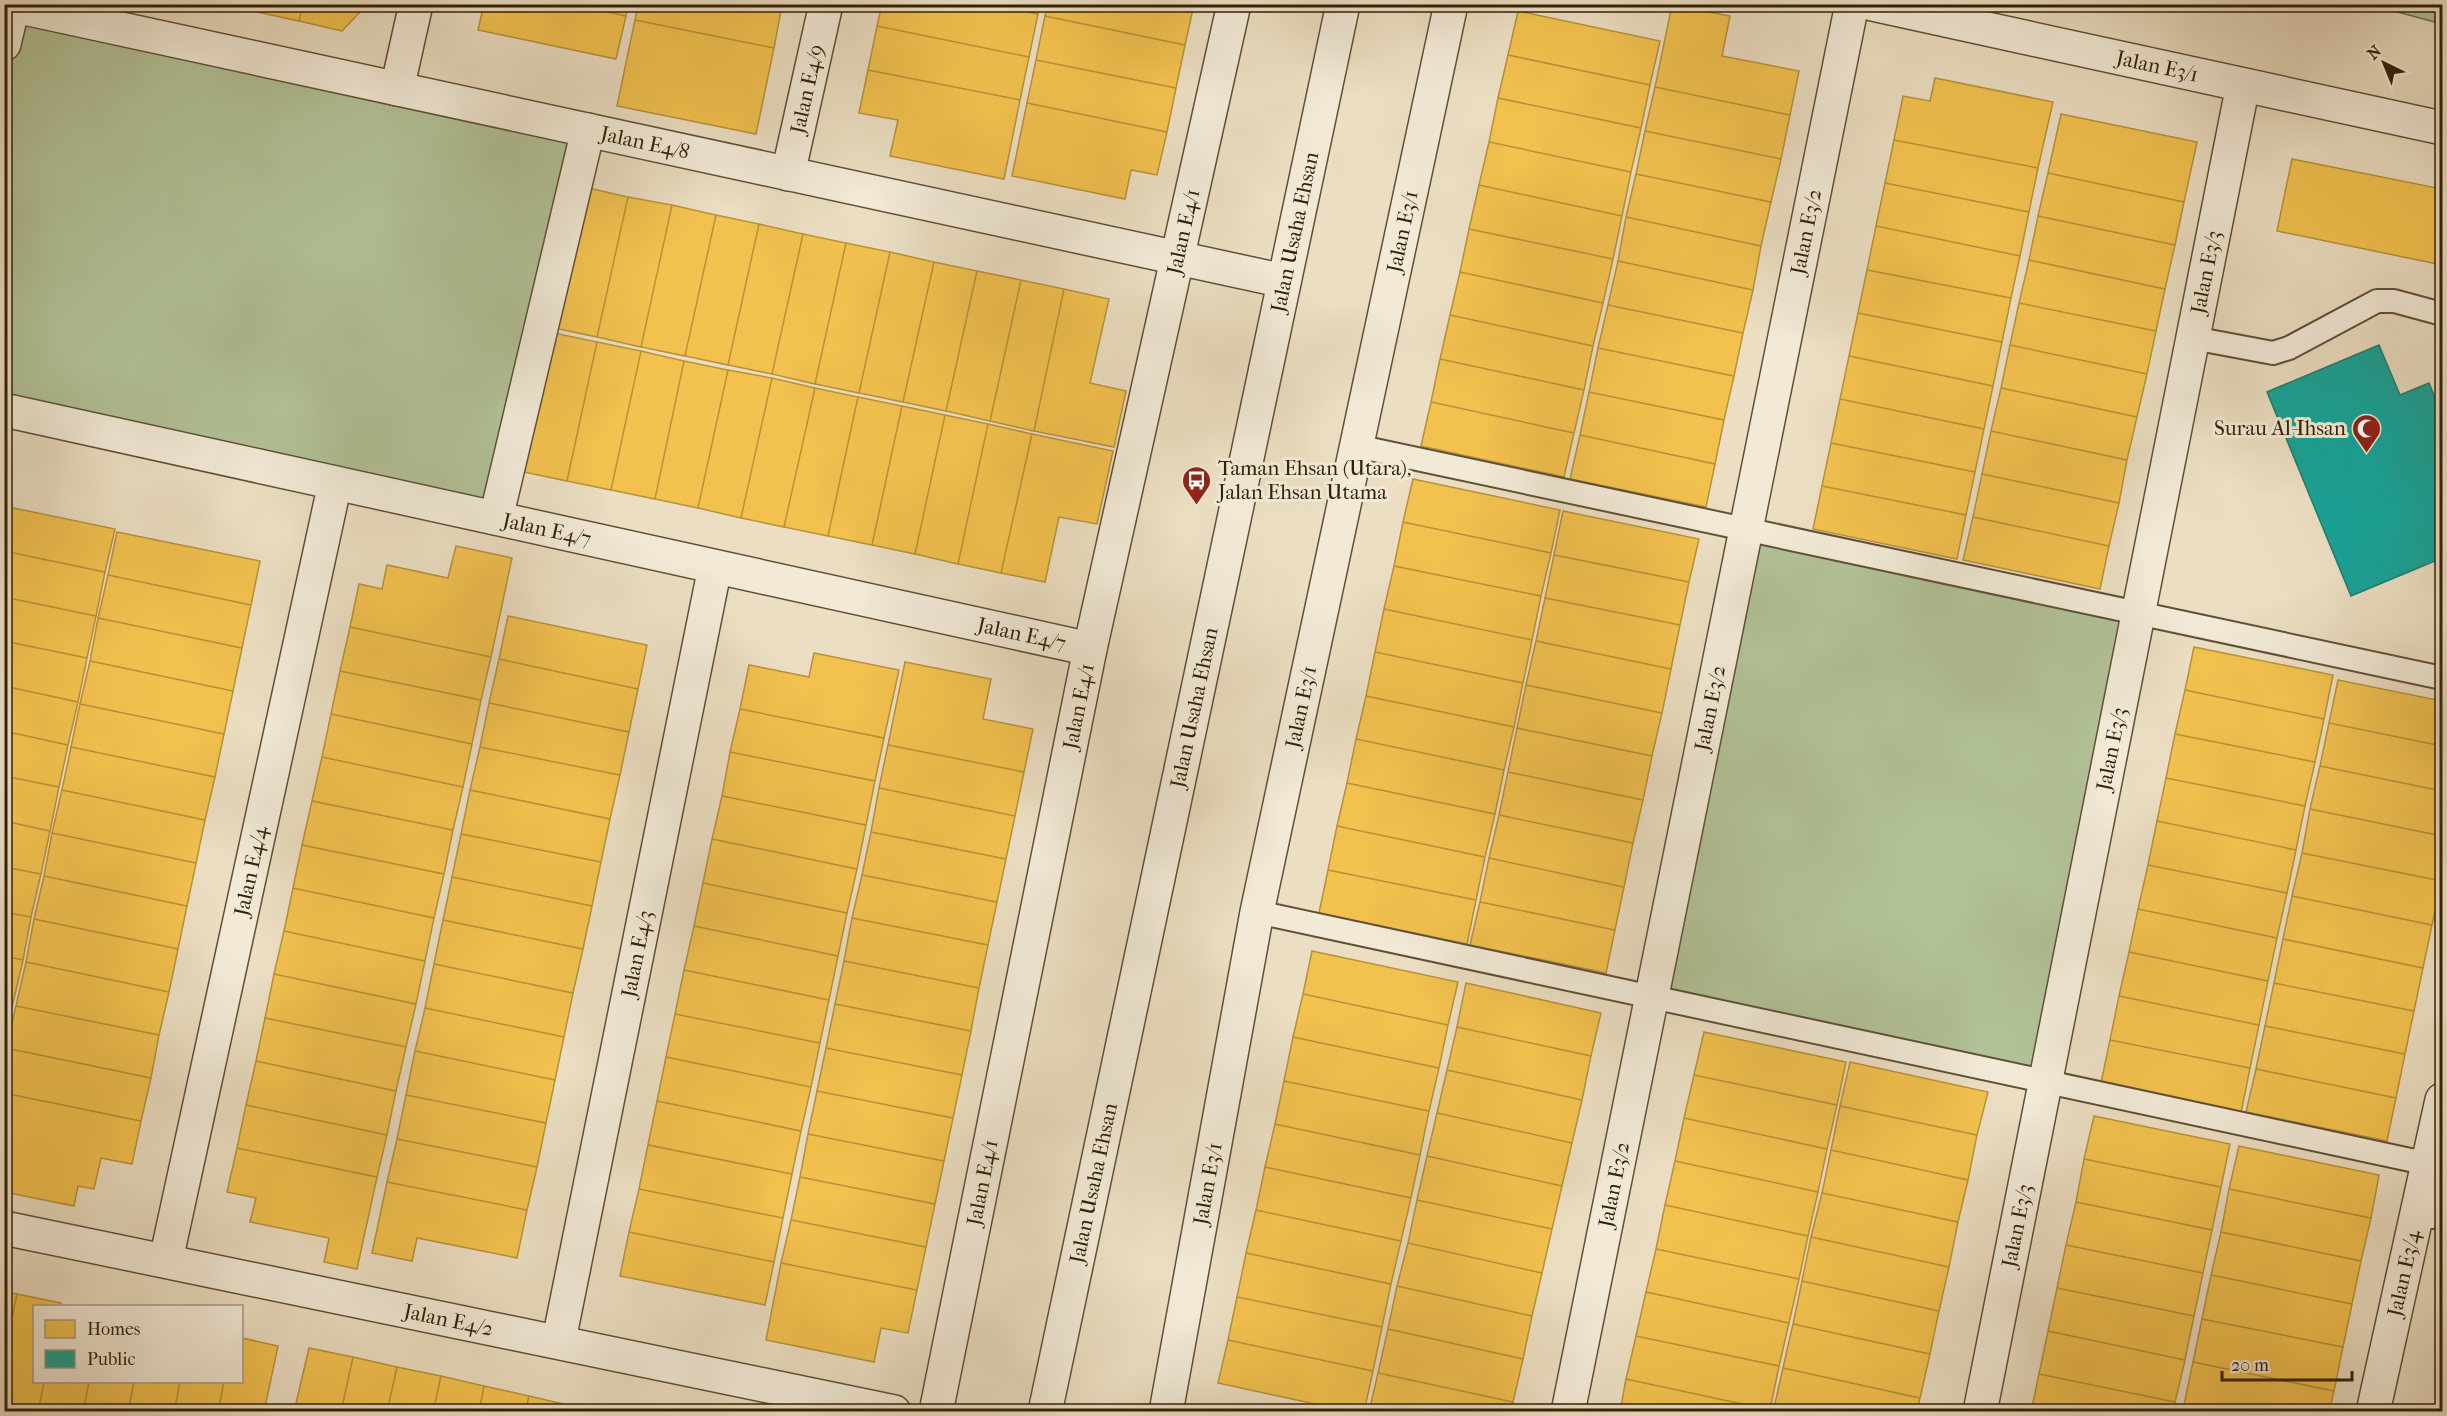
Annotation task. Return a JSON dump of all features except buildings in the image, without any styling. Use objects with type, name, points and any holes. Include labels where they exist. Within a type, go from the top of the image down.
[{"type":"street","points":[[398,89],[416,4]]},
{"type":"street","name":"Jalan E4/9","points":[[788,174],[826,4]]},
{"type":"street","name":"Jalan E4/1","points":[[936,1412],[1090,649],[1234,4]]},
{"type":"street","name":"Jalan Usaha Ehsan","points":[[1044,1412],[1343,4]]},
{"type":"street","name":"Jalan E3/1","points":[[1166,1412],[1257,912],[1451,4]]},
{"type":"street","name":"Jalan E3/2","points":[[1568,1412],[1852,4]]},
{"type":"street","name":"Jalan E3/1","points":[[1872,4],[2442,128]]},
{"type":"street","points":[[4,44],[9,5]]},
{"type":"street","name":"Jalan E4/8","points":[[9,5],[1284,280]]},
{"type":"street","name":"Jalan E3/3","points":[[1980,1412],[2243,85]]},
{"type":"street","points":[[496,518],[588,130]]},
{"type":"street","name":"Jalan E4/7","points":[[4,410],[1090,649]]},
{"type":"street","name":"Jalan E4/4","points":[[166,1260],[335,483]]},
{"type":"street","name":"Jalan E4/3","points":[[559,1340],[715,567]]},
{"type":"street","name":"Jalan E3/4","points":[[2373,1412],[2429,1217],[2428,1164],[2442,1100]]},
{"type":"street","name":"Jalan E4/2","points":[[4,1228],[559,1340],[894,1412]]},
{"type":"lane","points":[[2193,338],[2273,353],[2289,348],[2377,301],[2394,301],[2442,314]]},
{"type":"lane","points":[[1356,446],[2442,678]]},
{"type":"lane","points":[[1257,912],[2428,1164]]},
{"type":"green space","points":[[2372,5],[2442,5],[2442,24]]},
{"type":"green space","points":[[13,6],[588,130],[496,518],[5,410],[4,44]]},
{"type":"green space","points":[[1746,528],[2139,612],[2046,1082],[1652,997]]},
{"type":"place","name":"Surau Al-Ihsan","points":[[2367,454]]},
{"type":"place","name":"Taman Ehsan (Utara), Jalan Ehsan Utama","points":[[1197,506]]}]
